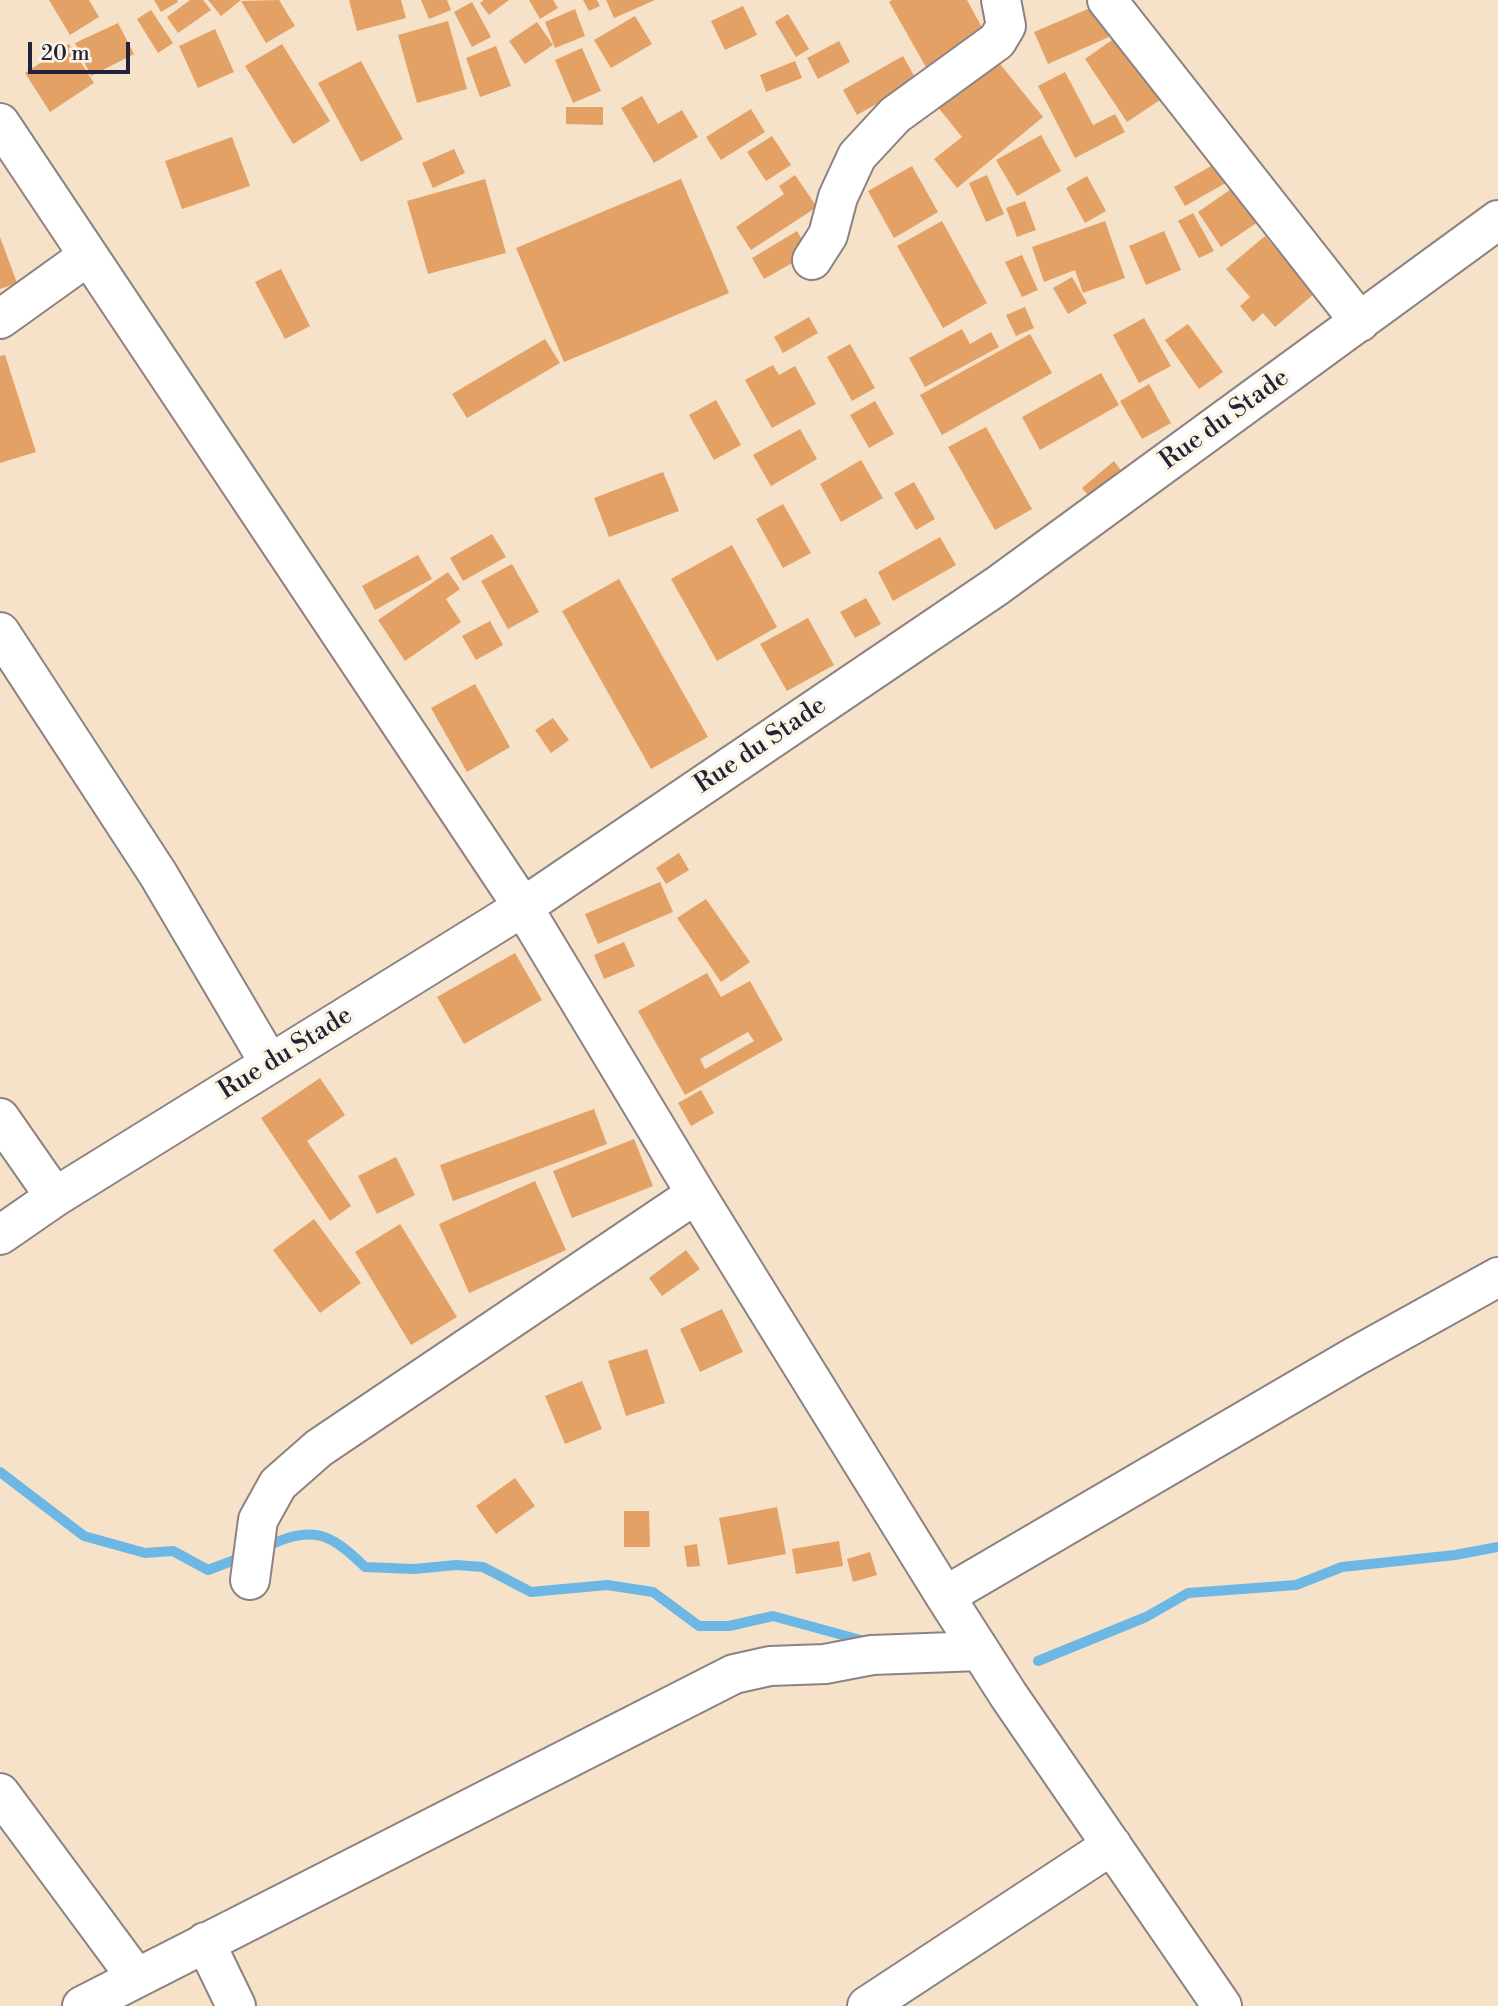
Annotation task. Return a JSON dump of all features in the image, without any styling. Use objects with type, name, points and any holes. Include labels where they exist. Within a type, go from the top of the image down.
[{"type":"street","points":[[812,260],[828,235],[838,197],[857,156],[895,115],[997,41],[1006,26],[1001,0]]},
{"type":"street","points":[[1107,0],[1360,322]]},
{"type":"street","points":[[0,123],[523,907],[696,1194],[945,1596],[1222,2006]]},
{"type":"street","name":"Rue du Stade","points":[[0,1235],[55,1197],[523,907],[997,586],[1498,220]]},
{"type":"street","points":[[0,319],[89,256]]},
{"type":"street","points":[[0,632],[158,874],[270,1064]]},
{"type":"street","points":[[0,1118],[55,1197]]},
{"type":"street","points":[[250,1580],[258,1520],[278,1484],[309,1457],[696,1194]]},
{"type":"street","points":[[945,1596],[1354,1357],[1498,1277]]},
{"type":"street","points":[[82,2006],[734,1674],[770,1666],[825,1664],[872,1655],[980,1651]]},
{"type":"street","points":[[0,1793],[136,1977]]},
{"type":"street","points":[[867,2006],[1112,1845]]},
{"type":"street","points":[[205,1942],[236,2006]]},
{"type":"building","points":[[49,0],[89,0],[99,17],[70,35]]},
{"type":"building","points":[[154,0],[177,0],[178,2],[161,12]]},
{"type":"building","points":[[190,0],[203,0],[211,10],[178,33],[167,17]]},
{"type":"building","points":[[208,0],[241,0],[221,16]]},
{"type":"building","points":[[279,0],[295,26],[266,43],[241,1]]},
{"type":"building","points":[[349,0],[401,0],[406,18],[357,31]]},
{"type":"building","points":[[421,0],[447,0],[451,10],[429,19]]},
{"type":"building","points":[[484,0],[509,0],[489,15],[480,3]]},
{"type":"building","points":[[529,0],[553,0],[558,8],[540,19]]},
{"type":"building","points":[[583,0],[597,0],[600,6],[589,11]]},
{"type":"building","points":[[606,0],[655,0],[614,18]]},
{"type":"building","points":[[967,0],[986,35],[927,69],[889,2]]},
{"type":"building","points":[[472,2],[491,37],[472,47],[454,12]]},
{"type":"building","points":[[743,6],[757,35],[725,50],[711,21]]},
{"type":"building","points":[[1095,6],[1109,37],[1048,64],[1034,32]]},
{"type":"building","points":[[575,9],[585,36],[555,48],[545,22]]},
{"type":"building","points":[[151,10],[173,43],[158,53],[137,19]]},
{"type":"building","points":[[788,14],[809,49],[796,57],[775,22]]},
{"type":"building","points":[[635,16],[652,44],[611,68],[594,40]]},
{"type":"building","points":[[448,21],[467,89],[417,103],[398,35]]},
{"type":"building","points":[[537,22],[553,45],[525,64],[509,41]]},
{"type":"building","points":[[118,23],[134,54],[91,76],[75,43]]},
{"type":"building","points":[[215,29],[234,72],[198,88],[179,46]]},
{"type":"building","points":[[1119,35],[1163,98],[1127,122],[1085,59]]},
{"type":"building","points":[[839,41],[850,62],[818,79],[807,58]]},
{"type":"building","points":[[69,44],[94,83],[50,112],[25,73]]},
{"type":"building","points":[[282,44],[330,121],[293,144],[245,66]]},
{"type":"building","points":[[496,46],[511,86],[480,97],[466,58]]},
{"type":"building","points":[[582,48],[601,91],[573,103],[555,60]]},
{"type":"building","points":[[903,56],[917,81],[857,115],[843,90]]},
{"type":"building","points":[[996,59],[1043,117],[957,188],[934,159],[962,137],[937,106]]},
{"type":"building","points":[[361,61],[403,139],[361,162],[318,83]]},
{"type":"building","points":[[795,61],[802,78],[766,92],[760,75]]},
{"type":"building","points":[[1065,72],[1093,125],[1115,114],[1125,132],[1075,158],[1038,86]]},
{"type":"building","points":[[642,96],[658,124],[682,110],[698,137],[654,163],[621,108]]},
{"type":"building","points":[[566,107],[603,107],[603,125],[566,124]]},
{"type":"building","points":[[751,109],[765,132],[721,160],[706,137]]},
{"type":"building","points":[[1041,135],[1061,171],[1017,196],[996,160]]},
{"type":"building","points":[[772,136],[791,165],[766,181],[747,152]]},
{"type":"building","points":[[232,137],[250,186],[182,209],[165,161]]},
{"type":"building","points":[[454,149],[465,173],[433,188],[422,163]]},
{"type":"building","points":[[1220,161],[1231,180],[1185,206],[1174,187]]},
{"type":"building","points":[[912,166],[938,212],[894,238],[868,191]]},
{"type":"building","points":[[795,175],[817,207],[751,250],[736,227],[784,194],[779,186]]},
{"type":"building","points":[[987,175],[1004,214],[986,222],[969,183]]},
{"type":"building","points":[[1087,176],[1106,211],[1085,223],[1066,188]]},
{"type":"building","points":[[485,179],[506,253],[428,274],[407,201]]},
{"type":"building","points":[[681,179],[729,293],[564,362],[516,248]]},
{"type":"building","points":[[1234,187],[1258,222],[1221,247],[1198,212]]},
{"type":"building","points":[[1025,201],[1036,230],[1017,237],[1006,208]]},
{"type":"building","points":[[1193,213],[1214,251],[1199,258],[1178,221]]},
{"type":"building","points":[[942,221],[987,303],[943,328],[897,246]]},
{"type":"building","points":[[1105,221],[1125,278],[1083,293],[1075,270],[1044,282],[1032,247]]},
{"type":"building","points":[[797,231],[810,253],[764,279],[752,258]]},
{"type":"building","points":[[1164,231],[1181,270],[1146,285],[1129,246]]},
{"type":"building","points":[[1265,236],[1314,294],[1275,327],[1263,313],[1253,322],[1240,306],[1250,297],[1226,269]]},
{"type":"building","points":[[0,237],[17,283],[0,289]]},
{"type":"building","points":[[1022,255],[1038,290],[1022,297],[1005,262]]},
{"type":"building","points":[[281,269],[310,326],[285,339],[255,282]]},
{"type":"building","points":[[1072,277],[1087,303],[1068,314],[1053,288]]},
{"type":"building","points":[[1025,307],[1034,328],[1016,336],[1006,315]]},
{"type":"building","points":[[809,317],[818,333],[783,353],[774,337]]},
{"type":"building","points":[[1144,318],[1171,366],[1139,383],[1113,335]]},
{"type":"building","points":[[1188,324],[1223,372],[1199,389],[1165,340]]},
{"type":"building","points":[[962,329],[970,344],[991,332],[999,347],[925,387],[909,358]]},
{"type":"building","points":[[1030,334],[1052,373],[942,435],[920,395]]},
{"type":"building","points":[[545,339],[560,363],[467,418],[452,394]]},
{"type":"building","points":[[850,344],[875,388],[852,401],[827,357]]},
{"type":"building","points":[[5,355],[36,452],[0,463],[0,356]]},
{"type":"building","points":[[773,365],[779,375],[795,366],[816,404],[772,428],[745,380]]},
{"type":"building","points":[[1101,373],[1119,405],[1040,450],[1022,417]]},
{"type":"building","points":[[1149,384],[1171,423],[1142,439],[1120,401]]},
{"type":"building","points":[[716,400],[741,445],[714,460],[689,415]]},
{"type":"building","points":[[875,401],[894,434],[869,448],[850,415]]},
{"type":"building","points":[[986,427],[1032,509],[995,530],[948,447]]},
{"type":"building","points":[[800,429],[817,459],[771,486],[753,455]]},
{"type":"building","points":[[861,460],[883,498],[841,522],[820,484]]},
{"type":"building","points":[[1114,461],[1125,476],[1093,501],[1082,488]]},
{"type":"building","points":[[663,472],[679,511],[609,537],[594,498]]},
{"type":"building","points":[[914,482],[935,519],[916,530],[894,493]]},
{"type":"building","points":[[783,504],[811,553],[783,568],[756,519]]},
{"type":"building","points":[[492,534],[506,557],[463,581],[450,558]]},
{"type":"building","points":[[940,537],[956,565],[893,601],[878,572]]},
{"type":"building","points":[[732,545],[777,627],[717,661],[671,579]]},
{"type":"building","points":[[418,555],[432,579],[375,610],[362,586]]},
{"type":"building","points":[[512,564],[539,612],[508,629],[481,581]]},
{"type":"building","points":[[448,572],[460,589],[446,599],[461,622],[405,661],[378,620]]},
{"type":"building","points":[[619,579],[708,737],[651,769],[562,611]]},
{"type":"building","points":[[866,598],[881,624],[855,638],[840,612]]},
{"type":"building","points":[[808,618],[834,665],[787,691],[760,644]]},
{"type":"building","points":[[490,621],[503,645],[476,660],[462,636]]},
{"type":"building","points":[[475,684],[510,747],[467,772],[431,708]]},
{"type":"building","points":[[553,718],[569,740],[551,753],[535,730]]},
{"type":"building","points":[[679,853],[689,870],[666,884],[656,868]]},
{"type":"building","points":[[660,882],[673,912],[598,944],[585,914]]},
{"type":"building","points":[[706,899],[750,962],[721,982],[677,918]]},
{"type":"building","points":[[624,942],[635,966],[604,979],[594,955]]},
{"type":"building","points":[[515,953],[542,1000],[464,1044],[437,997]]},
{"type":"building","points":[[707,973],[721,997],[750,981],[783,1040],[685,1095],[638,1011]],"holes":[[[748,1032],[754,1041],[705,1069],[700,1059]]]},
{"type":"building","points":[[320,1078],[345,1115],[307,1141],[351,1206],[330,1221],[261,1118]]},
{"type":"building","points":[[701,1090],[714,1113],[691,1126],[678,1103]]},
{"type":"building","points":[[594,1109],[607,1144],[453,1201],[440,1165]]},
{"type":"building","points":[[634,1139],[653,1186],[572,1218],[553,1171]]},
{"type":"building","points":[[396,1157],[415,1195],[377,1214],[358,1176]]},
{"type":"building","points":[[535,1181],[566,1250],[469,1293],[439,1224]]},
{"type":"building","points":[[314,1219],[361,1283],[320,1313],[273,1250]]},
{"type":"building","points":[[400,1224],[457,1317],[411,1345],[355,1252]]},
{"type":"building","points":[[686,1250],[700,1269],[662,1296],[649,1278]]},
{"type":"building","points":[[722,1309],[743,1352],[700,1372],[680,1329]]},
{"type":"building","points":[[647,1349],[665,1403],[626,1416],[608,1361]]},
{"type":"building","points":[[582,1381],[602,1429],[565,1444],[545,1396]]},
{"type":"building","points":[[515,1478],[535,1506],[496,1534],[476,1506]]},
{"type":"building","points":[[777,1507],[786,1554],[728,1565],[719,1518]]},
{"type":"building","points":[[624,1511],[649,1511],[650,1547],[624,1547]]},
{"type":"building","points":[[839,1541],[843,1566],[796,1574],[792,1549]]},
{"type":"building","points":[[697,1544],[700,1566],[687,1567],[684,1546]]},
{"type":"building","points":[[870,1552],[877,1575],[853,1582],[847,1559]]},
{"type":"waterway","points":[[0,1472],[84,1536],[145,1553],[173,1551],[208,1570],[245,1556]]},
{"type":"waterway","points":[[263,1548],[294,1536],[318,1535],[340,1546],[365,1567],[483,1567],[531,1592],[607,1585],[653,1592],[699,1626],[729,1626],[773,1616],[868,1642]]},
{"type":"waterway","points":[[1038,1661],[1146,1617],[1188,1593],[1296,1585],[1342,1567],[1455,1555],[1498,1547]]}]
